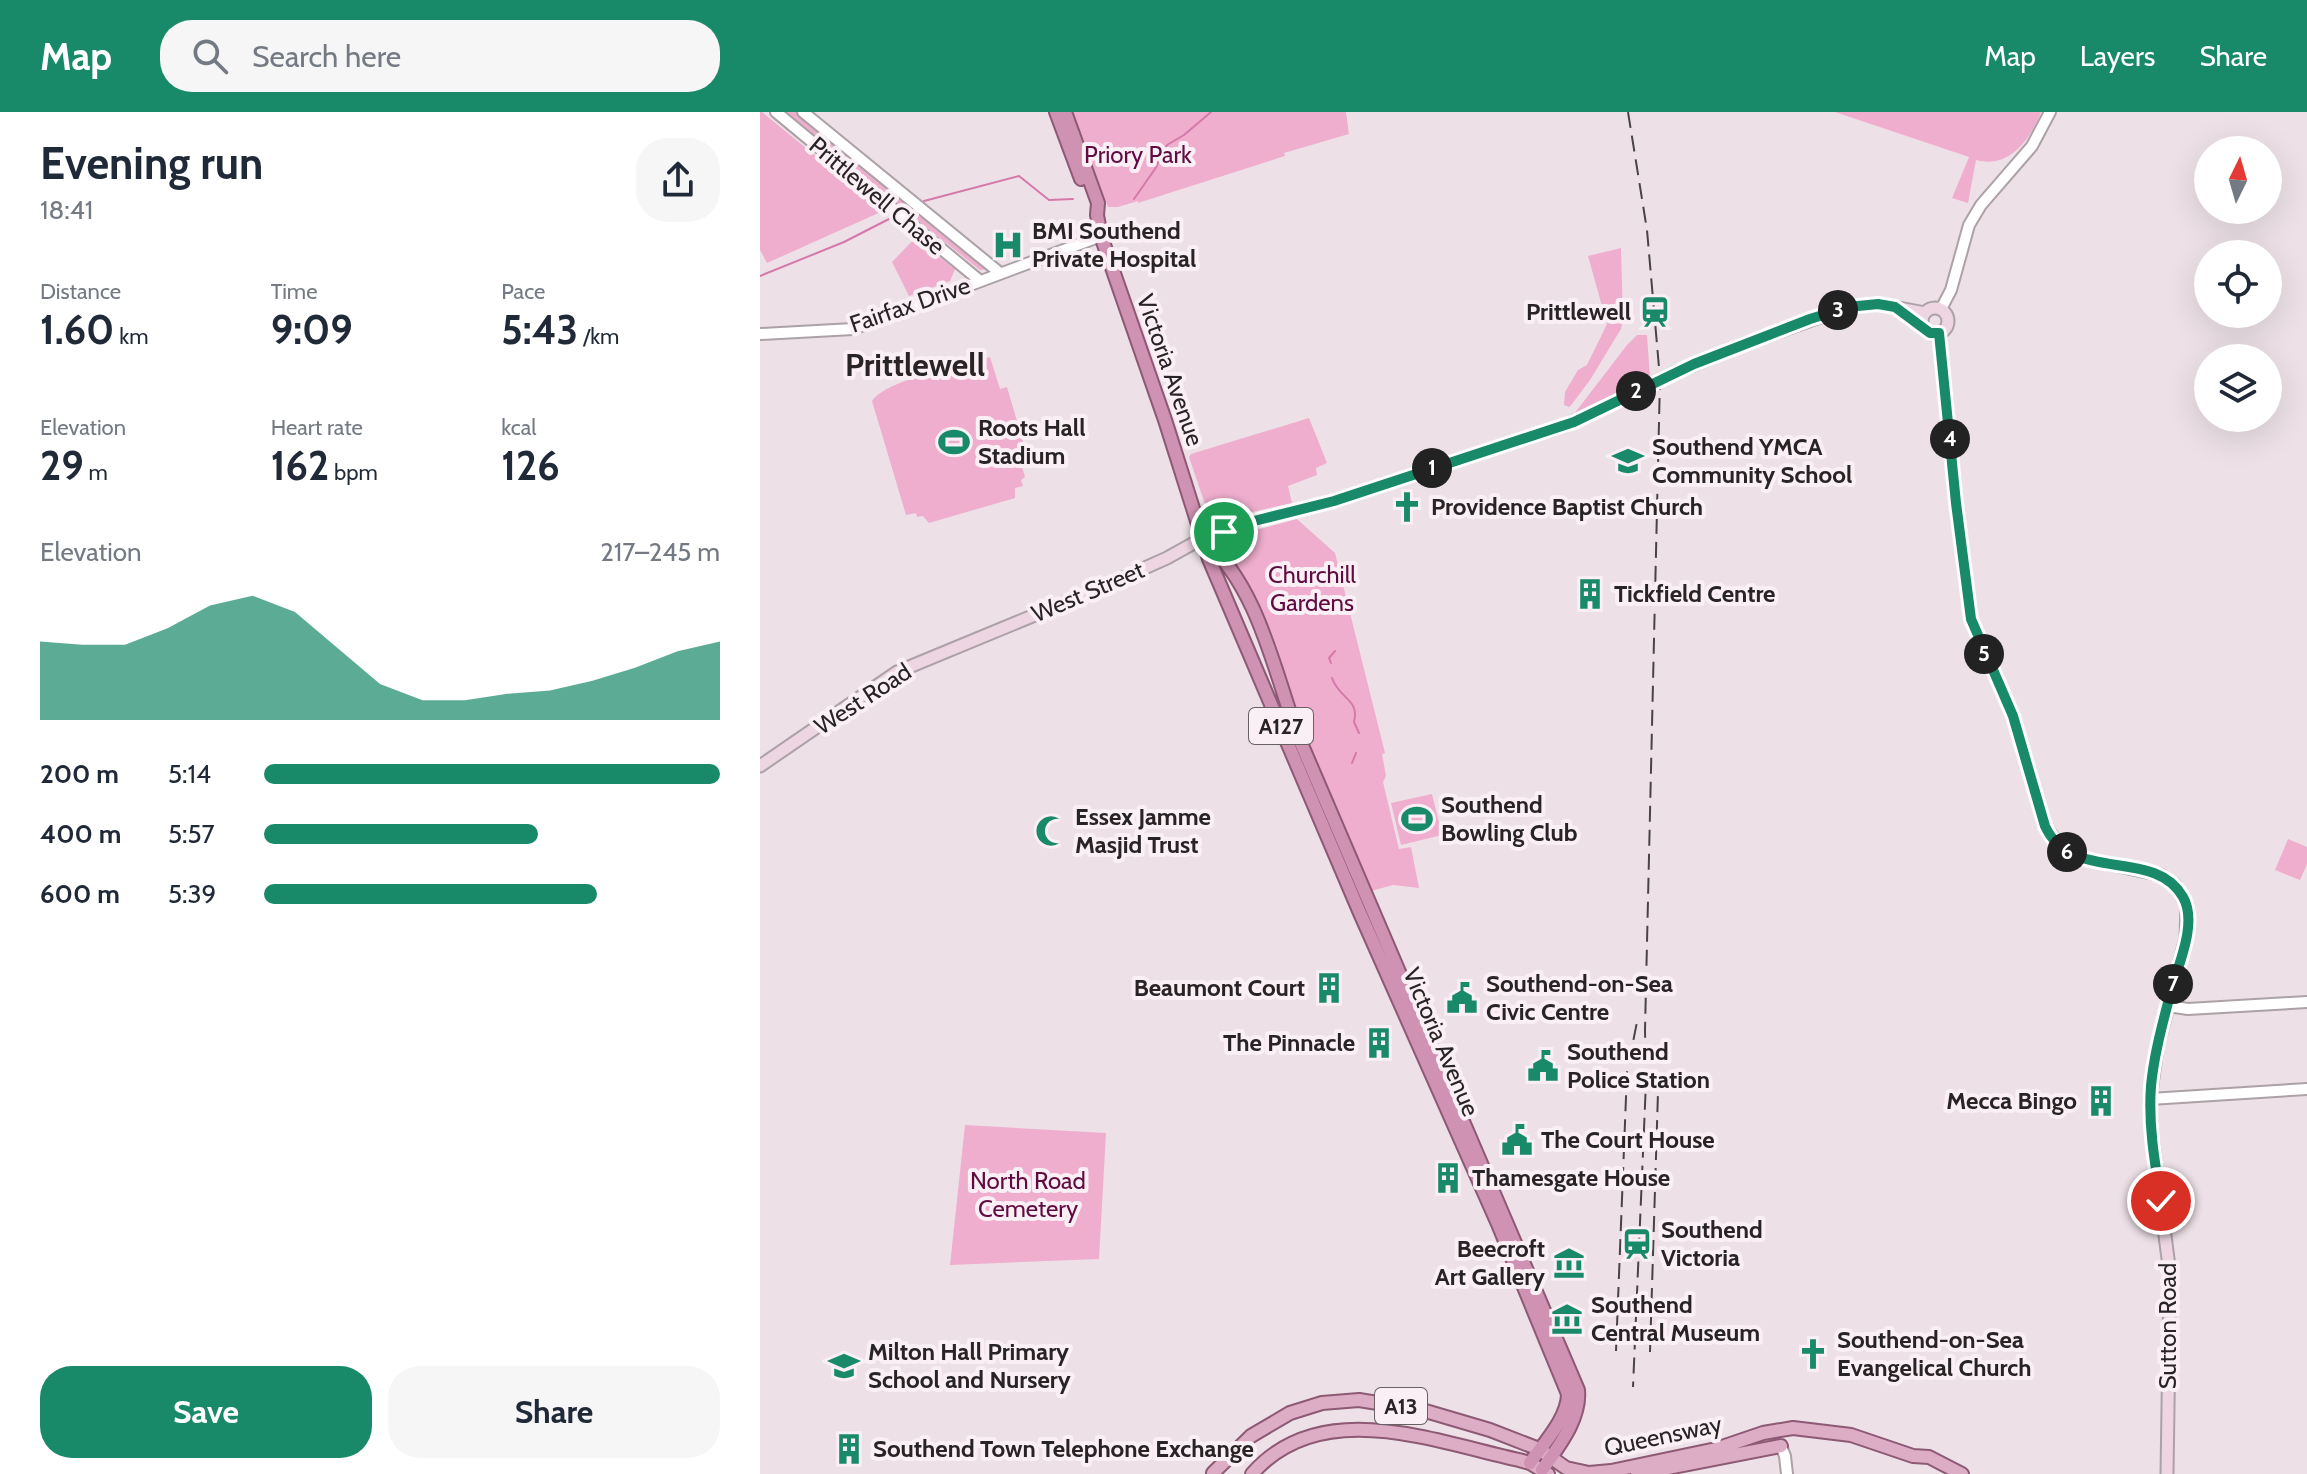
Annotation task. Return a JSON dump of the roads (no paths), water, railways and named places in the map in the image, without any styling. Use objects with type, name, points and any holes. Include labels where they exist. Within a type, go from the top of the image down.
[{"type":"highway","name":"Victoria Avenue","points":[[1056,112],[1090,205],[1097,215]]},
{"type":"highway","name":"Victoria Avenue","points":[[1065,112],[1096,198],[1101,236],[1209,559],[1578,1390],[1578,1407],[1574,1418],[1545,1472]]},
{"type":"highway","name":"Victoria Avenue","points":[[1203,538],[1229,566],[1272,657],[1298,736],[1360,899]]},
{"type":"highway","name":"Victoria Avenue","points":[[1497,1213],[1568,1394],[1563,1413],[1530,1463]]},
{"type":"main road","name":"West Street","points":[[971,642],[1128,576],[1203,538],[1334,501],[1574,422],[1674,373],[1785,328],[1848,307],[1878,304],[1895,307],[1924,319]]},
{"type":"main road","points":[[1939,333],[1930,333],[1924,319],[1932,309],[1941,309]]},
{"type":"main road","name":"Sutton Road","points":[[1941,309],[1948,323],[1939,333],[1959,529],[1974,631],[2013,716],[2045,826],[2051,838],[2065,852],[2161,875],[2175,885],[2185,901],[2188,928],[2155,1058],[2150,1099],[2170,1274],[2167,1474]]},
{"type":"main road","points":[[1229,566],[1238,527]]},
{"type":"main road","name":"West Road","points":[[760,766],[897,672],[971,642]]},
{"type":"main road","name":"Queensway","points":[[1212,1474],[1236,1448],[1262,1428],[1290,1413],[1339,1401],[1381,1402],[1422,1410],[1490,1430],[1539,1449],[1576,1471],[1603,1472],[1716,1449],[1763,1433],[1793,1428],[1851,1435],[1913,1456],[1929,1457],[1962,1474]]},
{"type":"main road","name":"A13","points":[[1252,1474],[1264,1460],[1282,1448],[1313,1435],[1342,1429],[1398,1433],[1530,1463],[1545,1472]]},
{"type":"main road","name":"Queensway","points":[[1637,1474],[1781,1446]]},
{"type":"main road","name":"Queensway","points":[[1212,1474],[1224,1474]]},
{"type":"street","name":"Prittlewell Chase","points":[[776,112],[979,280]]},
{"type":"street","name":"Prittlewell Chase","points":[[803,112],[1000,273]]},
{"type":"street","name":"Sutton Road","points":[[1941,309],[1955,278],[1969,225],[1981,205],[2032,146],[2050,112]]},
{"type":"street","name":"Fairfax Drive","points":[[760,334],[853,329],[1101,236]]},
{"type":"street","points":[[964,286],[967,270]]},
{"type":"street","points":[[2168,1006],[2188,1009],[2307,1002]]},
{"type":"street","points":[[2150,1099],[2307,1089]]},
{"type":"street","points":[[1781,1446],[1787,1474]]},
{"type":"waterway","points":[[1134,199],[1167,145],[1211,112]]},
{"type":"waterway","points":[[924,201],[1019,176],[1049,200],[1073,199]]},
{"type":"waterway","points":[[760,276],[844,242],[891,218]]},
{"type":"waterway","points":[[1331,663],[1329,658],[1335,651]]},
{"type":"waterway","points":[[1332,678],[1354,708],[1354,722],[1359,733]]},
{"type":"waterway","points":[[1352,763],[1356,753]]},
{"type":"railway","points":[[1628,112],[1647,230],[1660,379],[1646,1082],[1633,1387]]},
{"type":"railway","points":[[1616,1351],[1627,1072],[1638,1017]]},
{"type":"railway","points":[[1650,1352],[1658,1092]]},
{"type":"place","name":"BMI Southend Private Hospital","points":[[1008,245]]},
{"type":"place","name":"Prittlewell","points":[[1655,312]]},
{"type":"place","name":"Roots Hall Stadium","points":[[954,442]]},
{"type":"place","name":"Southend YMCA Community School","points":[[1628,461]]},
{"type":"place","name":"Providence Baptist Church","points":[[1407,507]]},
{"type":"place","name":"Tickfield Centre","points":[[1590,594]]},
{"type":"place","name":"Southend Bowling Club","points":[[1417,819]]},
{"type":"place","name":"Essex Jamme Masjid Trust","points":[[1051,831]]},
{"type":"place","name":"Beaumont Court","points":[[1329,988]]},
{"type":"place","name":"Southend-on-Sea Civic Centre","points":[[1462,998]]},
{"type":"place","name":"The Pinnacle","points":[[1379,1043]]},
{"type":"place","name":"Southend Police Station","points":[[1543,1066]]},
{"type":"place","name":"Mecca Bingo","points":[[2101,1101]]},
{"type":"place","name":"The Court House","points":[[1517,1140]]},
{"type":"place","name":"Thamesgate House","points":[[1448,1178]]},
{"type":"place","name":"Southend Victoria","points":[[1637,1244]]},
{"type":"place","name":"Beecroft Art Gallery","points":[[1569,1263]]},
{"type":"place","name":"Southend Central Museum","points":[[1567,1319]]},
{"type":"place","name":"Southend-on-Sea Evangelical Church","points":[[1813,1354]]},
{"type":"place","name":"Milton Hall Primary School and Nursery","points":[[844,1366]]},
{"type":"place","name":"Southend Town Telephone Exchange","points":[[849,1449]]},
{"type":"district","name":"Prittlewell","points":[[915,365]]},
{"type":"park label","name":"Priory Park","points":[[1138,155]]},
{"type":"park label","name":"Churchill Gardens","points":[[1312,589]]},
{"type":"park label","name":"North Road Cemetery","points":[[1028,1195]]}]
